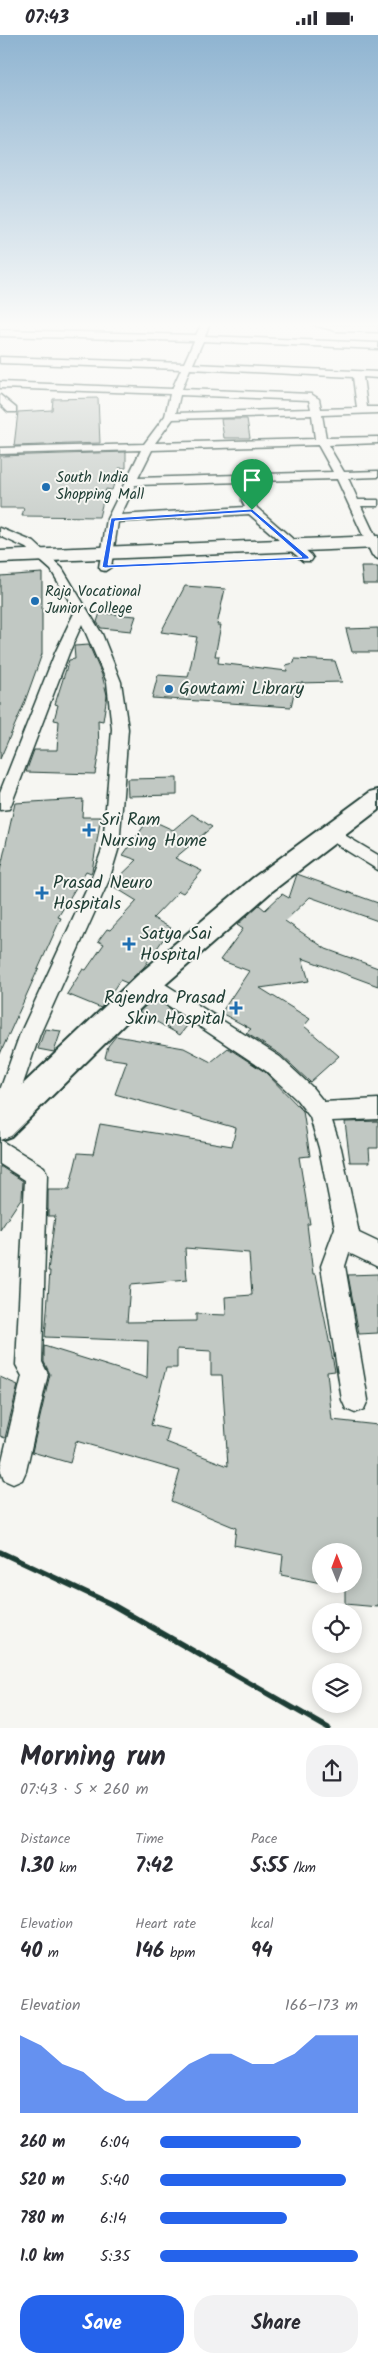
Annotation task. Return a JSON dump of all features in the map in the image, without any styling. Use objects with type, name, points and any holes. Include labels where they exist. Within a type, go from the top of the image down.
[{"type":"main road","points":[[0,570],[49,562],[300,552],[376,547]]},
{"type":"main road","points":[[0,557],[49,562]]},
{"type":"street","points":[[6,404],[12,410]]},
{"type":"street","points":[[106,560],[113,519],[148,446],[170,416],[173,404]]},
{"type":"street","points":[[315,404],[322,441],[376,547]]},
{"type":"street","points":[[361,404],[362,411]]},
{"type":"street","points":[[170,416],[378,410]]},
{"type":"street","points":[[0,451],[378,440]]},
{"type":"street","points":[[130,482],[378,474]]},
{"type":"street","points":[[249,479],[248,501],[252,510],[300,552]]},
{"type":"street","points":[[353,503],[378,503]]},
{"type":"street","points":[[113,519],[252,510]]},
{"type":"street","points":[[0,532],[30,545],[49,562],[95,634],[114,682],[120,729],[111,847],[100,880],[30,1034],[0,1119]]},
{"type":"street","points":[[0,804],[3,805],[62,653],[81,612]]},
{"type":"street","points":[[0,1126],[149,981],[262,885],[377,799]]},
{"type":"street","points":[[331,833],[378,863]]},
{"type":"street","points":[[149,981],[272,1064],[304,1093],[319,1112],[330,1147],[348,1240],[378,1255]]},
{"type":"street","points":[[319,1112],[378,1109]]},
{"type":"street","points":[[0,1151],[36,1175],[29,1365],[35,1374],[13,1471]]},
{"type":"street","points":[[346,1230],[332,1266],[355,1400]]},
{"type":"building","points":[[53,404],[98,404],[100,443],[14,446],[18,412],[52,410]]},
{"type":"building","points":[[221,419],[247,419],[250,438],[224,438]]},
{"type":"building","points":[[126,452],[126,468],[119,468],[112,490],[106,489],[99,517],[22,516],[24,508],[0,508],[0,456]]},
{"type":"building","points":[[361,567],[378,567],[378,584],[363,584]]},
{"type":"building","points":[[42,573],[42,654],[24,704],[0,759],[0,576]]},
{"type":"building","points":[[185,586],[225,589],[217,625],[221,625],[215,656],[219,656],[218,663],[287,671],[286,665],[294,663],[295,659],[335,661],[342,682],[296,683],[291,707],[152,698],[158,675],[188,677],[197,637],[161,632]]},
{"type":"building","points":[[100,613],[136,616],[131,631],[101,628],[97,622]]},
{"type":"building","points":[[378,628],[378,652],[352,652],[346,629]]},
{"type":"building","points":[[89,645],[102,675],[107,695],[103,721],[98,720],[99,751],[95,774],[26,772],[34,750],[57,750],[59,721],[54,720],[58,705],[55,704],[69,660],[75,659],[74,646]]},
{"type":"building","points":[[177,778],[177,795],[128,796],[127,779]]},
{"type":"building","points":[[83,799],[82,817],[101,817],[92,871],[91,873],[86,871],[58,917],[61,918],[0,1054],[0,871],[15,803]]},
{"type":"building","points":[[192,814],[212,827],[175,858],[202,871],[183,893],[179,891],[153,918],[171,928],[144,967],[127,983],[120,980],[101,1008],[67,994],[83,969],[86,970],[104,944],[98,941],[107,929],[110,930],[137,901],[111,885],[137,860],[123,855],[149,819],[173,830]]},
{"type":"building","points":[[297,874],[378,903],[378,921],[310,897],[285,921],[326,949],[378,968],[378,986],[302,958],[309,981],[260,988],[310,1019],[304,1026],[339,1056],[310,1082],[281,1055],[246,1033],[251,1029],[221,1013],[249,971],[220,960],[243,929],[237,925],[259,905],[265,910],[282,894],[289,898]]},
{"type":"building","points":[[154,998],[190,1022],[180,1035],[139,1012]]},
{"type":"building","points":[[45,1029],[61,1031],[54,1052],[38,1049]]},
{"type":"building","points":[[116,1036],[184,1048],[211,1062],[228,1048],[265,1072],[303,1111],[310,1156],[299,1157],[310,1224],[307,1224],[313,1274],[316,1274],[335,1371],[327,1372],[332,1420],[378,1425],[378,1607],[362,1606],[362,1603],[345,1603],[345,1593],[362,1593],[362,1543],[312,1543],[312,1581],[281,1575],[283,1555],[234,1545],[236,1528],[171,1501],[180,1471],[76,1441],[70,1463],[32,1452],[50,1374],[44,1362],[44,1346],[147,1378],[148,1341],[45,1337],[50,1271],[48,1271],[55,1216],[48,1216],[48,1190],[69,1190],[78,1153],[93,1154],[100,1124],[232,1146],[236,1128],[115,1094],[127,1061],[105,1058],[108,1046]],"holes":[[[185,1248],[249,1253],[252,1295],[225,1297],[226,1315],[196,1314],[196,1321],[127,1322],[130,1285],[187,1280]],[[177,1349],[211,1351],[211,1375],[222,1375],[228,1466],[166,1442],[169,1430],[151,1425],[166,1368],[177,1368]]]},
{"type":"building","points":[[378,1121],[378,1148],[369,1148],[370,1162],[350,1162],[345,1122]]},
{"type":"building","points":[[0,1166],[23,1181],[22,1197],[0,1230]]},
{"type":"building","points":[[378,1274],[378,1333],[359,1334],[348,1275]]},
{"type":"building","points":[[0,1377],[18,1385],[5,1438],[0,1436]]},
{"type":"railway","points":[[0,1552],[111,1604],[328,1728]]},
{"type":"place","name":"South India Shopping Mall","points":[[46,487]]},
{"type":"place","name":"Raja Vocational Junior College","points":[[35,601]]},
{"type":"place","name":"Gowtami Library","points":[[169,689]]},
{"type":"place","name":"Sri Ram Nursing Home","points":[[89,830]]},
{"type":"place","name":"Prasad Neuro Hospitals","points":[[42,893]]},
{"type":"place","name":"Satya Sai Hospital","points":[[129,944]]},
{"type":"place","name":"Rajendra Prasad Skin Hospital","points":[[236,1008]]},
{"type":"route","points":[[252,510],[307,558],[105,567],[113,519],[252,510]]}]
